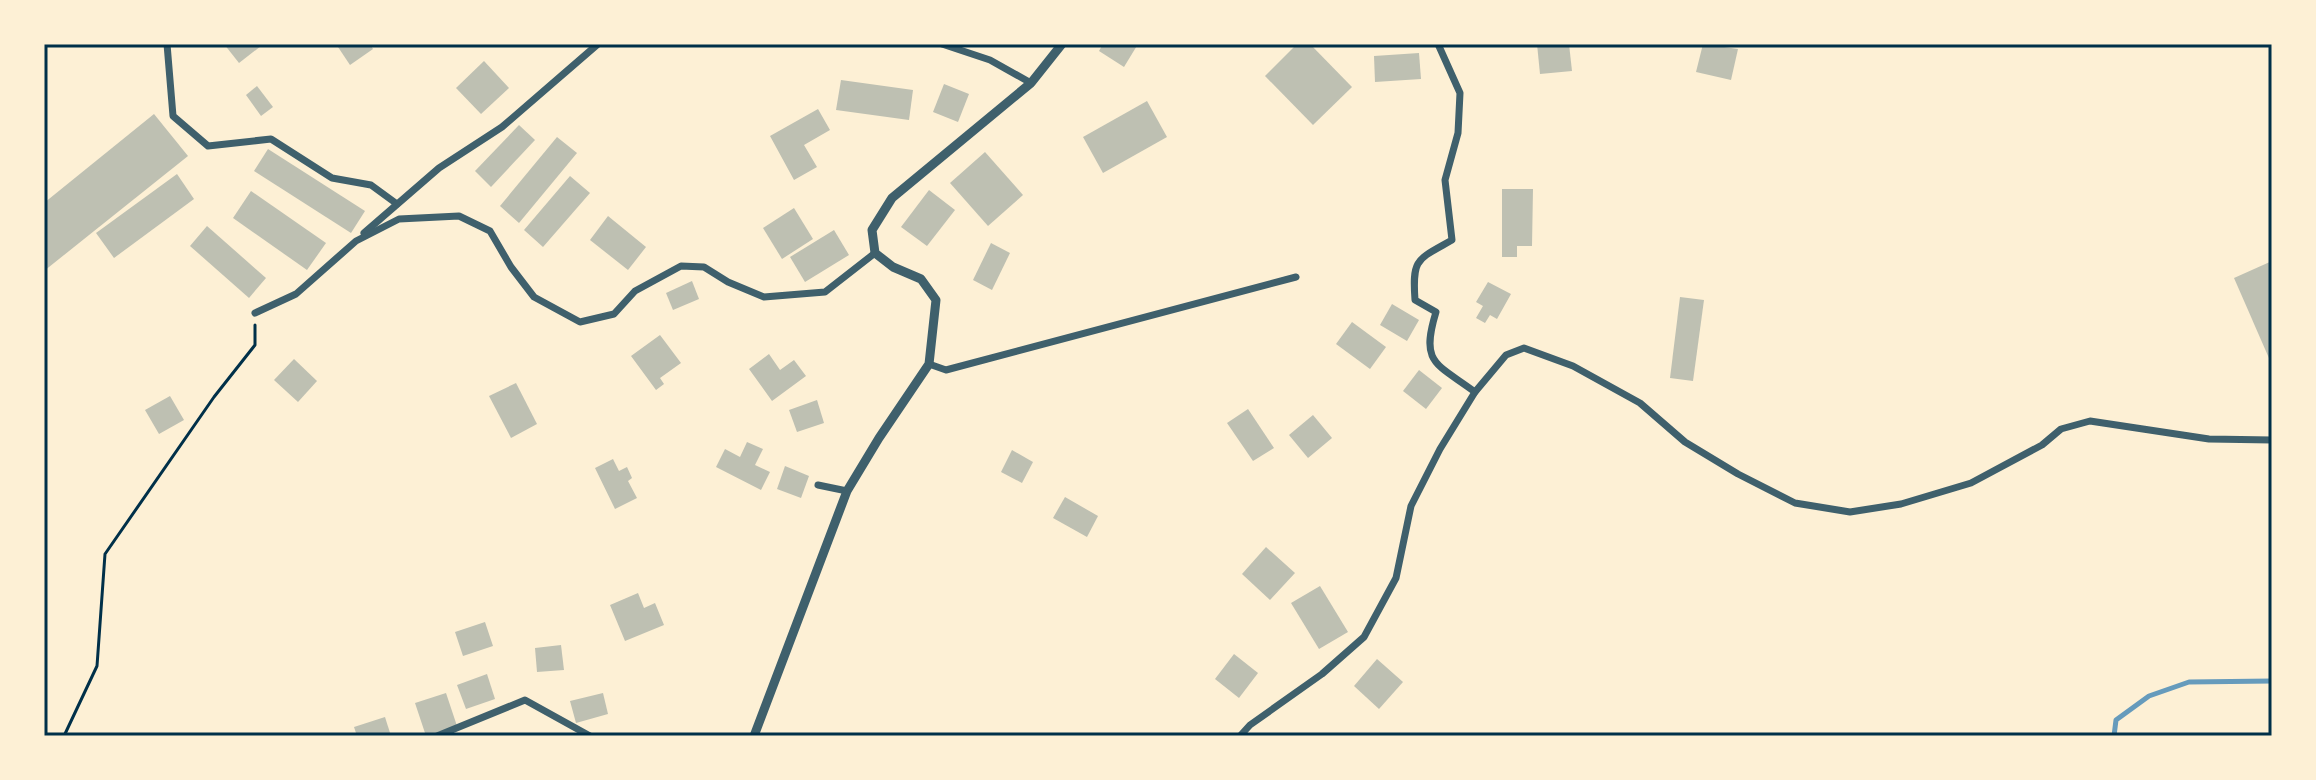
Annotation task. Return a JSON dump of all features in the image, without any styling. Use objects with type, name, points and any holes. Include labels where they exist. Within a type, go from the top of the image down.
[{"type":"street","points":[[167,44],[173,116],[208,146],[271,139],[332,178],[371,185],[397,204]]},
{"type":"street","points":[[255,313],[296,294],[439,168],[502,127],[598,44]]},
{"type":"street","points":[[942,44],[990,60],[1031,83]]},
{"type":"street","points":[[754,736],[847,491],[929,364],[936,300],[921,279],[893,267],[875,253],[872,230],[892,198],[1031,83],[1062,44]]},
{"type":"street","points":[[1438,44],[1460,93],[1458,133],[1445,180],[1452,240],[1422,257],[1413,271],[1415,300],[1436,312],[1427,340],[1434,361],[1475,392]]},
{"type":"street","points":[[356,241],[399,219],[459,216],[490,231],[511,267],[534,297],[580,322],[614,314],[635,291],[681,266],[704,267],[728,282],[764,297],[825,292],[875,253]]},
{"type":"street","points":[[929,364],[946,370],[1296,277]]},
{"type":"street","points":[[1240,736],[1250,725],[1322,674],[1364,637],[1396,578],[1411,506],[1440,449],[1475,392],[1506,355],[1524,348],[1573,366],[1640,403],[1685,442],[1795,503],[1850,512],[1901,504],[1971,483],[2042,445],[2061,429],[2090,421],[2209,439],[2272,440]]},
{"type":"street","points":[[818,485],[847,491]]},
{"type":"street","points":[[437,736],[525,700],[590,736]]},
{"type":"path","points":[[64,736],[97,666],[105,554],[214,397],[255,345],[255,313]]},
{"type":"building","points":[[224,44],[260,44],[261,46],[239,63]]},
{"type":"building","points":[[336,44],[370,44],[373,49],[350,65]]},
{"type":"building","points":[[1103,44],[1138,44],[1124,67],[1099,51]]},
{"type":"building","points":[[1297,44],[1310,44],[1352,87],[1313,125],[1265,76]]},
{"type":"building","points":[[1537,44],[1569,44],[1572,71],[1540,74]]},
{"type":"building","points":[[1703,44],[1738,49],[1731,80],[1696,72]]},
{"type":"building","points":[[1419,53],[1421,79],[1375,82],[1374,56]]},
{"type":"building","points":[[484,61],[509,88],[481,114],[456,88]]},
{"type":"building","points":[[841,80],[913,90],[909,120],[836,110]]},
{"type":"building","points":[[944,84],[969,94],[958,122],[933,112]]},
{"type":"building","points":[[257,86],[273,107],[261,116],[246,95]]},
{"type":"building","points":[[1147,101],[1167,137],[1103,173],[1083,137]]},
{"type":"building","points":[[818,109],[830,130],[804,145],[817,167],[794,180],[770,136]]},
{"type":"building","points":[[154,114],[188,156],[44,271],[44,203]]},
{"type":"building","points":[[519,125],[535,140],[491,187],[475,171]]},
{"type":"building","points":[[557,137],[577,153],[519,223],[500,206]]},
{"type":"building","points":[[268,149],[365,211],[351,233],[254,171]]},
{"type":"building","points":[[985,152],[1023,195],[988,226],[950,183]]},
{"type":"building","points":[[177,174],[194,199],[114,258],[96,233]]},
{"type":"building","points":[[570,176],[590,193],[543,247],[524,230]]},
{"type":"building","points":[[1502,189],[1533,189],[1532,246],[1517,246],[1517,257],[1502,257]]},
{"type":"building","points":[[929,190],[955,210],[927,246],[901,227]]},
{"type":"building","points":[[251,191],[326,243],[307,270],[233,218]]},
{"type":"building","points":[[794,208],[813,239],[782,259],[763,228]]},
{"type":"building","points":[[608,216],[646,247],[628,270],[590,240]]},
{"type":"building","points":[[207,226],[266,278],[249,298],[190,246]]},
{"type":"building","points":[[834,230],[849,255],[805,282],[790,257]]},
{"type":"building","points":[[991,243],[1010,253],[992,290],[973,280]]},
{"type":"building","points":[[2272,261],[2272,365],[2234,278]]},
{"type":"building","points":[[692,281],[699,299],[673,310],[666,293]]},
{"type":"building","points":[[1488,282],[1511,294],[1497,319],[1490,315],[1485,323],[1476,318],[1483,306],[1476,302]]},
{"type":"building","points":[[1680,297],[1704,300],[1693,381],[1670,378]]},
{"type":"building","points":[[1392,304],[1419,320],[1407,341],[1380,325]]},
{"type":"building","points":[[1352,322],[1386,347],[1370,369],[1336,344]]},
{"type":"building","points":[[660,335],[681,363],[660,378],[664,384],[656,390],[631,356]]},
{"type":"building","points":[[769,354],[780,370],[794,360],[806,376],[772,401],[749,369]]},
{"type":"building","points":[[294,359],[317,381],[298,402],[274,380]]},
{"type":"building","points":[[1419,370],[1442,388],[1426,409],[1403,391]]},
{"type":"building","points":[[516,383],[537,424],[511,438],[489,396]]},
{"type":"building","points":[[170,396],[184,420],[159,434],[145,410]]},
{"type":"building","points":[[817,400],[824,423],[797,432],[789,410]]},
{"type":"building","points":[[1248,409],[1274,448],[1253,461],[1227,423]]},
{"type":"building","points":[[1313,415],[1332,438],[1308,458],[1289,435]]},
{"type":"building","points":[[747,442],[763,449],[755,465],[770,472],[761,490],[716,467],[725,449],[740,457]]},
{"type":"building","points":[[1012,450],[1033,462],[1022,483],[1001,472]]},
{"type":"building","points":[[613,459],[619,471],[627,467],[632,478],[628,481],[637,498],[615,509],[595,468]]},
{"type":"building","points":[[785,466],[809,476],[801,498],[777,489]]},
{"type":"building","points":[[1065,497],[1098,516],[1087,537],[1053,518]]},
{"type":"building","points":[[1266,547],[1295,573],[1270,600],[1242,574]]},
{"type":"building","points":[[1320,586],[1348,632],[1319,649],[1291,603]]},
{"type":"building","points":[[638,593],[644,608],[655,603],[664,625],[625,641],[610,605]]},
{"type":"building","points":[[485,622],[493,646],[463,656],[455,632]]},
{"type":"building","points":[[561,645],[564,670],[537,672],[535,648]]},
{"type":"building","points":[[1234,654],[1258,673],[1239,698],[1215,679]]},
{"type":"building","points":[[1377,659],[1403,682],[1379,709],[1354,686]]},
{"type":"building","points":[[487,674],[495,699],[466,709],[457,685]]},
{"type":"building","points":[[446,693],[457,726],[426,736],[415,703]]},
{"type":"building","points":[[603,693],[608,714],[576,723],[570,701]]},
{"type":"building","points":[[385,717],[391,736],[357,736],[354,727]]},
{"type":"waterway","points":[[2114,736],[2116,720],[2149,696],[2189,682],[2272,681]]}]
